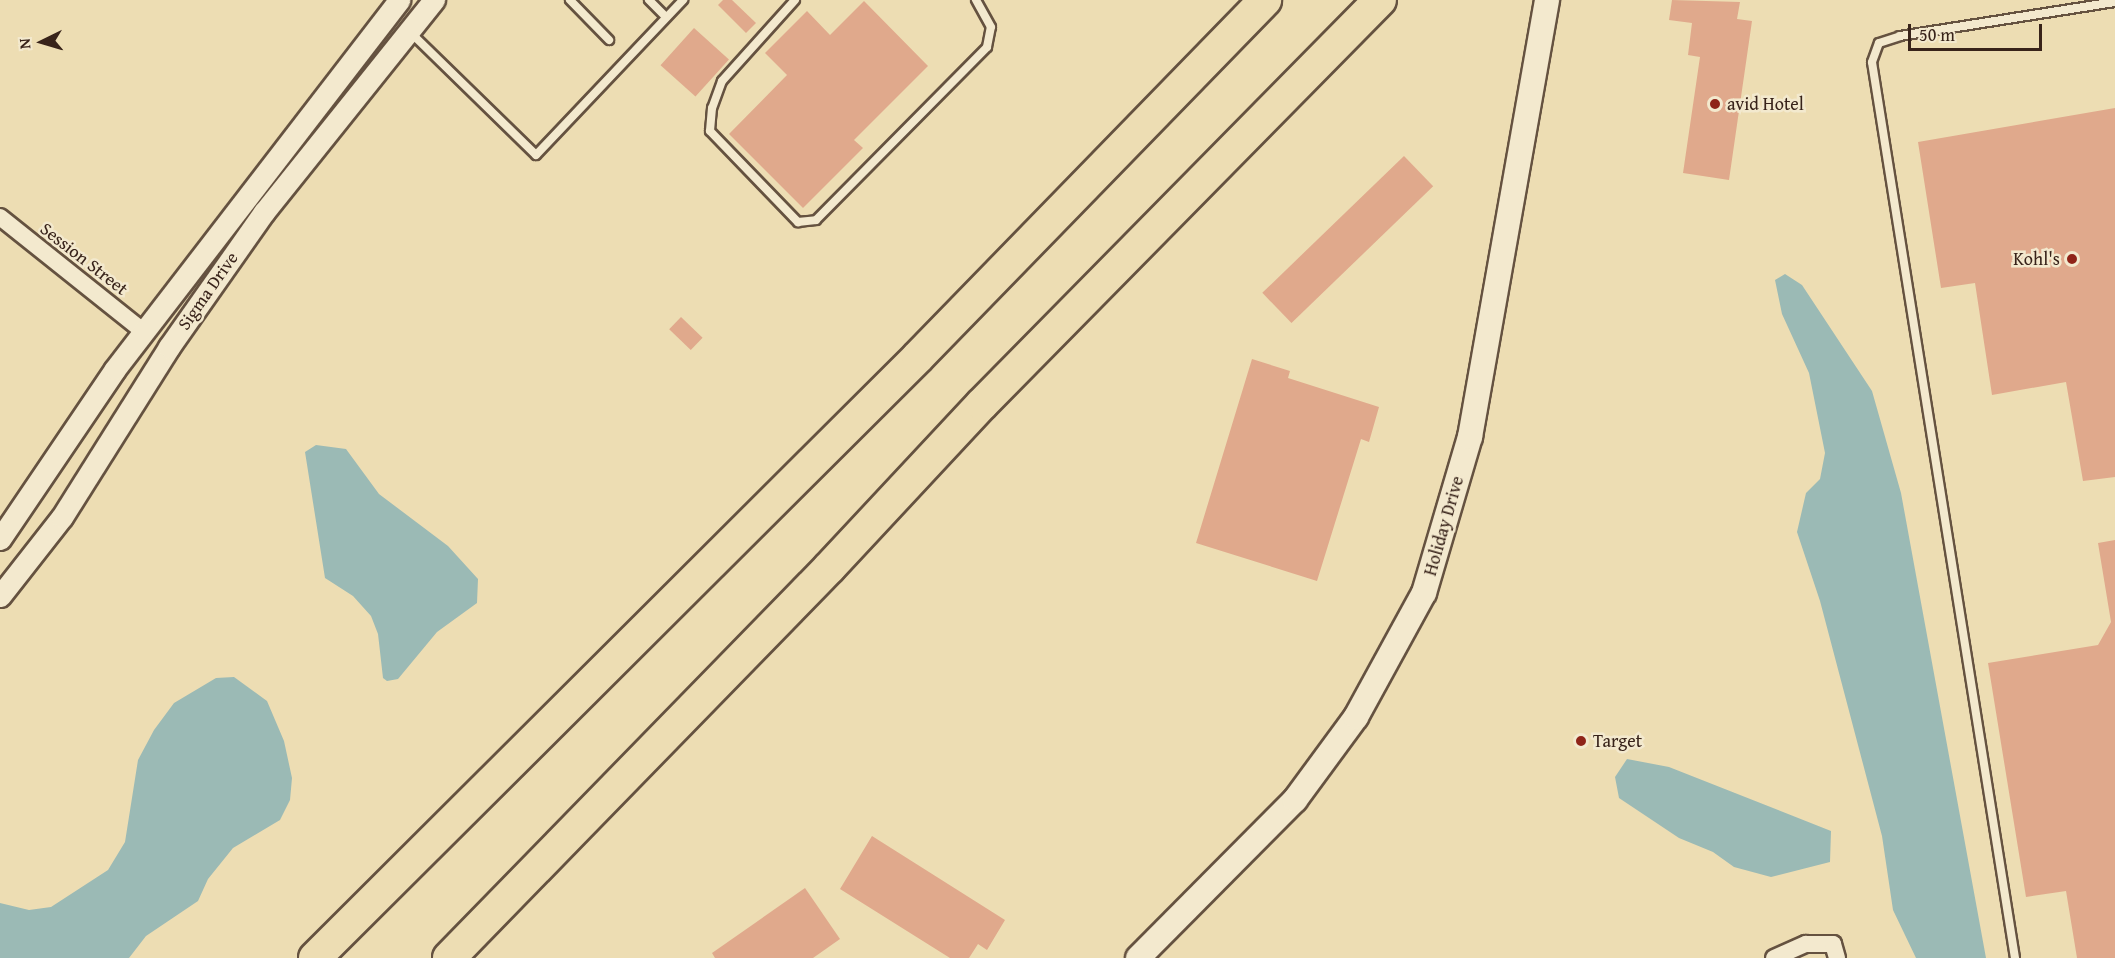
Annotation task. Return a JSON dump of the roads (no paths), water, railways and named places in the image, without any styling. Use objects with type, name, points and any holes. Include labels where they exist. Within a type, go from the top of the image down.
[{"type":"highway","points":[[315,958],[918,357],[1265,0]]},
{"type":"highway","points":[[449,958],[829,568],[982,404],[1380,0]]},
{"type":"main road","name":"Holiday Drive","points":[[1138,958],[1295,800],[1356,717],[1424,593],[1470,436],[1547,0]]},
{"type":"street","name":"Sigma Drive","points":[[0,538],[144,332],[399,0]]},
{"type":"street","name":"Sigma Drive","points":[[0,596],[62,517],[169,347],[264,212],[435,0]]},
{"type":"street","name":"Session Street","points":[[0,218],[144,332]]},
{"type":"street","points":[[144,332],[169,347]]},
{"type":"street","points":[[1774,958],[1806,944],[1833,944],[1837,958]]},
{"type":"lane","points":[[649,0],[666,17]]},
{"type":"lane","points":[[410,31],[536,155],[682,0]]},
{"type":"lane","points":[[795,0],[722,81],[712,108],[710,131],[798,222],[816,220],[987,47],[991,27],[976,0]]},
{"type":"lane","points":[[574,1],[609,40]]},
{"type":"lane","points":[[2015,958],[1872,62],[1879,44],[1899,36],[2115,2]]},
{"type":"water","points":[[1785,274],[1802,285],[1872,391],[1901,493],[1986,958],[1916,958],[1893,910],[1882,836],[1820,601],[1797,532],[1806,493],[1820,479],[1825,453],[1809,373],[1782,314],[1775,280]]},
{"type":"water","points":[[316,445],[346,449],[379,494],[448,546],[478,579],[477,603],[437,632],[398,679],[387,681],[383,678],[378,634],[371,616],[353,596],[325,578],[305,452]]},
{"type":"water","points":[[234,677],[267,701],[284,741],[292,778],[290,800],[280,820],[233,848],[208,879],[198,901],[146,936],[129,958],[0,958],[0,903],[29,910],[51,907],[108,870],[125,842],[138,760],[154,730],[174,703],[216,678]]},
{"type":"water","points":[[1627,759],[1669,767],[1831,831],[1830,862],[1771,877],[1734,867],[1713,852],[1679,838],[1619,798],[1615,777]]},
{"type":"place","name":"avid Hotel","points":[[1715,104]]},
{"type":"place","name":"Kohl's","points":[[2072,259]]},
{"type":"place","name":"Target","points":[[1581,741]]}]
